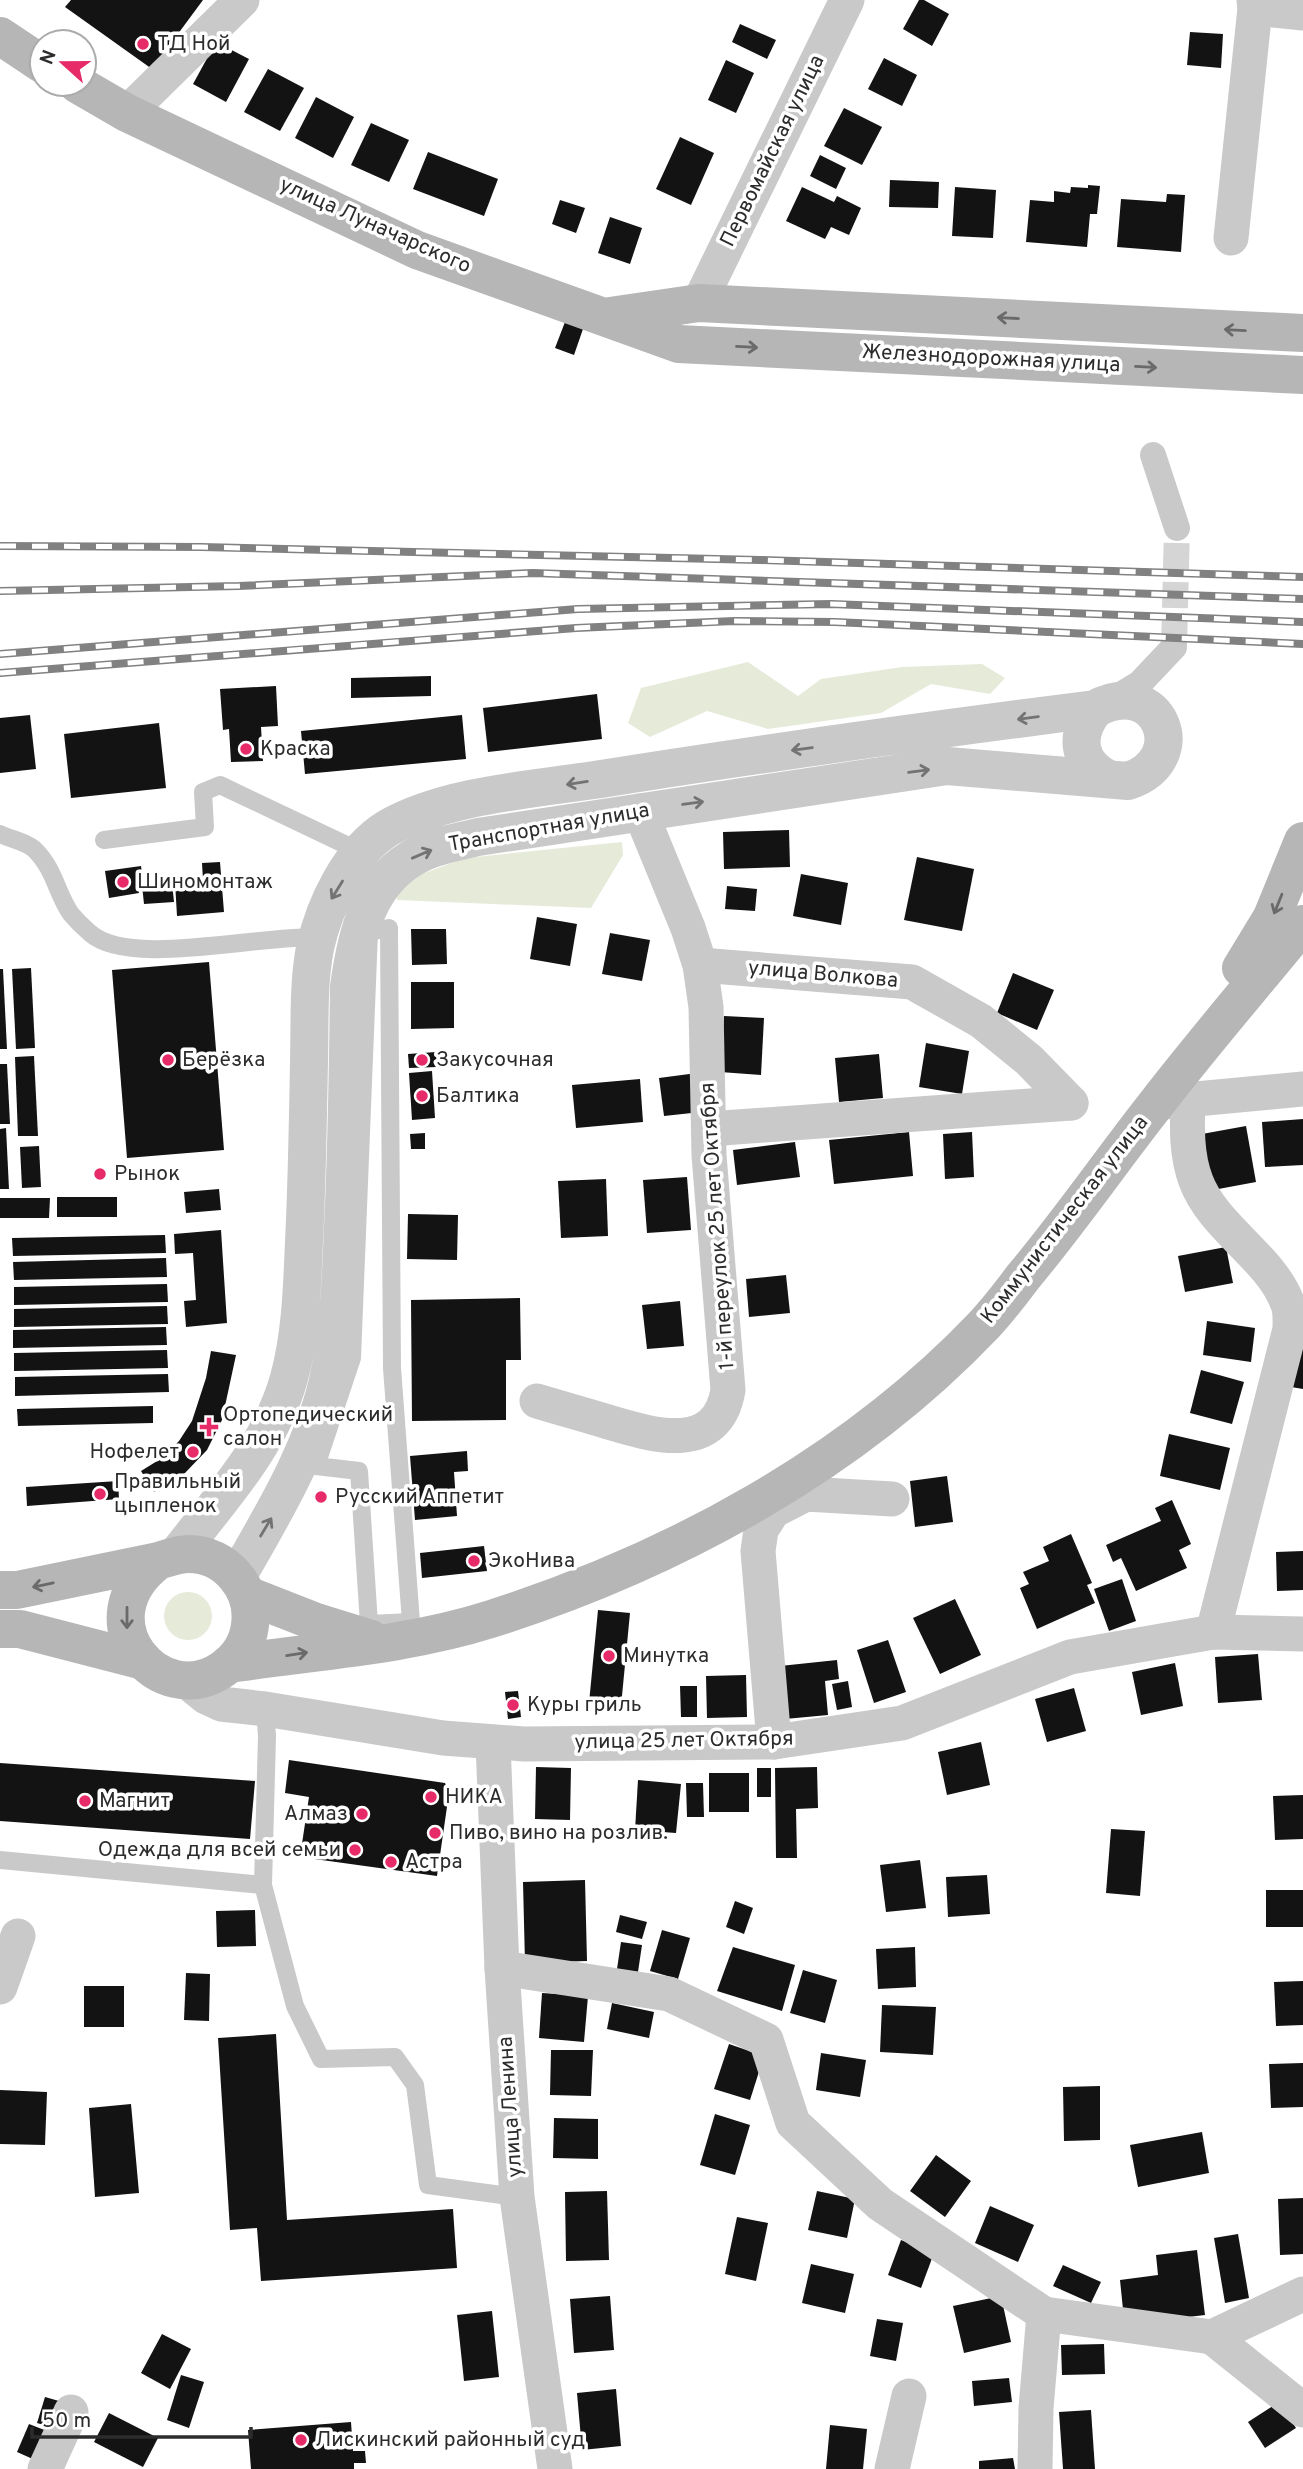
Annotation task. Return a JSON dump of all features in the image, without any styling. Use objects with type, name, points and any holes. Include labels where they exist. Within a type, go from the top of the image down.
[{"type":"main road","points":[[0,36],[28,55]]},
{"type":"main road","name":"улица Луначарского","points":[[98,96],[127,113],[417,250],[679,344]]},
{"type":"main road","name":"Железнодорожная улица","points":[[605,317],[699,303],[1303,333]]},
{"type":"main road","points":[[679,344],[699,303]]},
{"type":"main road","name":"Железнодорожная улица","points":[[679,344],[1303,375]]},
{"type":"main road","name":"Коммунистическая улица","points":[[1172,1101],[1272,917],[1303,841]]},
{"type":"main road","name":"Коммунистическая улица","points":[[229,1664],[387,1643],[490,1619],[608,1576],[731,1518],[843,1447],[919,1388],[986,1323],[1172,1101],[1303,924]]},
{"type":"main road","points":[[0,1590],[17,1590],[167,1558],[204,1556],[227,1567],[242,1586],[251,1625],[240,1653],[229,1664],[209,1676],[185,1680],[163,1675],[144,1661],[127,1633],[125,1616],[134,1584],[145,1572],[167,1558]]},
{"type":"main road","name":"Коммунистическая улица","points":[[242,1586],[316,1622],[387,1643]]},
{"type":"main road","points":[[0,1629],[20,1629],[144,1661]]},
{"type":"street","points":[[127,113],[242,0]]},
{"type":"street","name":"Первомайская улица","points":[[699,303],[847,0]]},
{"type":"street","points":[[1231,238],[1254,4],[1303,13]]},
{"type":"street","points":[[1153,455],[1177,528]]},
{"type":"street","points":[[1108,779],[1099,775],[1089,765],[1082,751],[1081,734],[1086,720],[1104,704],[1140,682],[1174,647]]},
{"type":"street","name":"Транспортная улица","points":[[167,1558],[257,1453],[275,1417],[290,1376],[303,1279],[311,984],[318,938],[328,904],[360,852],[380,834],[410,817],[471,799],[1130,699],[1147,707],[1161,725],[1163,747],[1152,768],[1142,776],[1128,781],[947,766],[478,837],[423,852],[403,863],[375,896],[349,987],[341,1282],[329,1374],[293,1476],[242,1586]]},
{"type":"street","name":"1-й переулок 25 лет Октября","points":[[537,1401],[664,1437],[694,1434],[713,1422],[725,1409],[728,1390],[709,1155],[706,1007],[700,965],[688,928],[640,811]]},
{"type":"street","name":"улица Волкова","points":[[700,965],[912,982],[982,1021],[1029,1060],[1071,1103],[709,1129]]},
{"type":"street","points":[[1213,1632],[1296,1305],[1214,1211],[1196,1182],[1172,1101],[1303,1089]]},
{"type":"street","points":[[774,1742],[758,1551],[761,1530],[773,1511],[806,1494],[892,1499]]},
{"type":"street","name":"улица 25 лет Октября","points":[[185,1680],[206,1697],[221,1704],[443,1738],[493,1743],[774,1742],[902,1723],[1070,1657],[1213,1632],[1303,1634]]},
{"type":"street","name":"улица Ленина","points":[[493,1743],[502,1968],[517,2197],[555,2469]]},
{"type":"street","points":[[0,1987],[18,1936]]},
{"type":"street","points":[[502,1968],[669,1994],[766,2040],[793,2123],[880,2204],[1044,2314],[1212,2337],[1303,2410]]},
{"type":"street","points":[[1212,2337],[1303,2294]]},
{"type":"street","points":[[1035,2469],[1036,2408],[1044,2314]]},
{"type":"street","points":[[892,2469],[909,2396]]},
{"type":"street","points":[[45,2469],[71,2412]]},
{"type":"lane","points":[[104,841],[205,827],[203,792],[220,785],[360,852]]},
{"type":"lane","points":[[0,834],[33,848],[54,876],[70,912],[92,935],[119,945],[154,950],[295,937],[362,937],[389,928],[392,1368],[411,1622],[369,1624],[359,1471],[316,1466],[352,1358],[362,937]]},
{"type":"lane","points":[[265,1709],[267,1736],[263,1885],[295,2006],[321,2059],[395,2057],[415,2085],[428,2185],[517,2197]]},
{"type":"lane","points":[[0,1860],[263,1885]]},
{"type":"green space","points":[[748,662],[798,696],[821,679],[902,667],[982,664],[1005,678],[990,694],[931,684],[881,713],[768,729],[707,711],[650,737],[628,723],[641,688]]},
{"type":"green space","points":[[622,842],[623,855],[591,908],[397,900],[396,890],[422,874],[465,858]]},
{"type":"green space","points":[[188,1592],[205,1599],[212,1616],[205,1633],[188,1640],[171,1633],[164,1616],[171,1599]]},
{"type":"building","name":"ТД Ной","points":[[71,0],[203,0],[152,69],[65,7]]},
{"type":"building","points":[[919,0],[924,0],[949,14],[932,46],[903,29]]},
{"type":"building","points":[[740,24],[776,40],[767,59],[732,42]]},
{"type":"building","points":[[1190,32],[1223,34],[1221,68],[1187,65]]},
{"type":"building","points":[[216,42],[249,59],[226,102],[193,84]]},
{"type":"building","points":[[884,58],[917,75],[902,106],[868,89]]},
{"type":"building","points":[[726,60],[754,73],[736,113],[708,100]]},
{"type":"building","points":[[268,69],[304,88],[280,131],[244,112]]},
{"type":"building","points":[[316,97],[354,117],[333,158],[295,138]]},
{"type":"building","points":[[844,108],[882,127],[862,165],[824,146]]},
{"type":"building","points":[[371,123],[409,140],[389,182],[351,165]]},
{"type":"building","points":[[680,137],[714,153],[691,205],[656,189]]},
{"type":"building","points":[[428,152],[498,179],[484,216],[413,189]]},
{"type":"building","points":[[820,155],[846,168],[836,189],[810,176]]},
{"type":"building","points":[[890,180],[939,182],[938,208],[889,207]]},
{"type":"building","points":[[1088,185],[1100,186],[1097,214],[1090,214],[1087,247],[1026,242],[1030,200],[1054,202],[1054,191],[1070,193],[1071,187],[1088,188]]},
{"type":"building","points":[[802,187],[834,202],[837,196],[861,208],[849,235],[831,227],[825,239],[786,221]]},
{"type":"building","points":[[955,187],[996,190],[993,238],[952,236]]},
{"type":"building","points":[[1167,194],[1185,195],[1181,252],[1117,247],[1121,199],[1166,202]]},
{"type":"building","points":[[560,200],[585,208],[576,233],[552,224]]},
{"type":"building","points":[[610,217],[642,228],[630,264],[598,253]]},
{"type":"building","points":[[565,322],[583,329],[574,355],[555,348]]},
{"type":"building","points":[[431,676],[431,696],[351,698],[351,678]]},
{"type":"building","points":[[276,686],[278,726],[261,727],[263,761],[231,762],[229,729],[223,730],[220,689]]},
{"type":"building","points":[[597,694],[602,739],[488,752],[483,708]]},
{"type":"building","points":[[30,715],[36,769],[0,773],[0,718]]},
{"type":"building","points":[[462,715],[466,759],[305,774],[301,731]]},
{"type":"building","points":[[159,723],[166,788],[71,798],[64,734]]},
{"type":"building","points":[[789,830],[790,867],[724,869],[723,832]]},
{"type":"building","points":[[917,857],[974,869],[962,931],[904,920]]},
{"type":"building","points":[[220,862],[224,912],[177,916],[175,882],[203,880],[202,863]]},
{"type":"building","name":"Шиномонтаж","points":[[141,866],[143,881],[137,882],[139,893],[109,898],[105,871]]},
{"type":"building","points":[[801,874],[848,883],[841,925],[793,916]]},
{"type":"building","points":[[172,883],[174,902],[144,904],[142,885]]},
{"type":"building","points":[[727,886],[757,889],[755,911],[725,909]]},
{"type":"building","points":[[537,917],[577,924],[570,966],[530,959]]},
{"type":"building","points":[[411,929],[446,929],[447,964],[412,965]]},
{"type":"building","points":[[610,933],[650,940],[642,981],[602,974]]},
{"type":"building","name":"Берёзка","points":[[209,962],[224,1150],[127,1158],[112,970]]},
{"type":"building","points":[[31,968],[35,1048],[16,1049],[12,969]]},
{"type":"building","points":[[0,969],[3,969],[7,1049],[0,1049]]},
{"type":"building","points":[[1013,973],[1054,990],[1037,1030],[997,1013]]},
{"type":"building","points":[[411,982],[454,982],[454,1028],[411,1029]]},
{"type":"building","points":[[724,1016],[764,1018],[761,1075],[720,1072]]},
{"type":"building","points":[[926,1043],[969,1051],[962,1094],[919,1087]]},
{"type":"building","name":"Закусочная","points":[[436,1052],[437,1067],[409,1068],[408,1054]]},
{"type":"building","points":[[879,1054],[883,1098],[839,1102],[835,1058]]},
{"type":"building","points":[[34,1056],[38,1136],[18,1136],[15,1057]]},
{"type":"building","points":[[0,1064],[7,1064],[10,1124],[0,1124]]},
{"type":"building","name":"Балтика","points":[[432,1071],[435,1118],[412,1120],[409,1073]]},
{"type":"building","points":[[697,1073],[701,1112],[664,1116],[659,1078]]},
{"type":"building","points":[[640,1079],[643,1122],[576,1128],[572,1085]]},
{"type":"building","points":[[1303,1119],[1303,1165],[1265,1167],[1262,1122]]},
{"type":"building","points":[[1246,1126],[1256,1182],[1213,1190],[1202,1134]]},
{"type":"building","points":[[6,1128],[9,1189],[0,1189],[0,1129]]},
{"type":"building","points":[[909,1132],[913,1176],[834,1184],[829,1140]]},
{"type":"building","points":[[972,1132],[974,1177],[945,1179],[943,1134]]},
{"type":"building","points":[[425,1133],[425,1149],[411,1149],[410,1134]]},
{"type":"building","points":[[795,1142],[800,1177],[737,1185],[733,1150]]},
{"type":"building","points":[[39,1146],[41,1187],[22,1188],[20,1147]]},
{"type":"building","points":[[687,1177],[691,1230],[647,1233],[643,1180]]},
{"type":"building","points":[[606,1179],[608,1236],[561,1238],[558,1181]]},
{"type":"building","points":[[219,1189],[221,1210],[186,1213],[184,1192]]},
{"type":"building","points":[[57,1197],[117,1197],[117,1217],[57,1217]]},
{"type":"building","points":[[0,1198],[50,1198],[49,1218],[0,1218]]},
{"type":"building","points":[[408,1214],[458,1215],[457,1260],[407,1259]]},
{"type":"building","points":[[221,1230],[227,1323],[186,1327],[184,1301],[196,1300],[193,1253],[175,1254],[174,1234]]},
{"type":"building","points":[[165,1235],[166,1253],[13,1256],[12,1238]]},
{"type":"building","points":[[1226,1247],[1233,1283],[1185,1292],[1178,1256]]},
{"type":"building","points":[[166,1258],[167,1277],[14,1280],[13,1262]]},
{"type":"building","points":[[786,1275],[790,1313],[749,1317],[746,1279]]},
{"type":"building","points":[[167,1284],[168,1302],[14,1305],[14,1287]]},
{"type":"building","points":[[520,1298],[521,1360],[506,1360],[506,1420],[412,1421],[411,1300]]},
{"type":"building","points":[[680,1301],[684,1346],[647,1349],[642,1305]]},
{"type":"building","points":[[167,1306],[168,1324],[14,1327],[14,1309]]},
{"type":"building","points":[[1207,1321],[1255,1328],[1251,1362],[1203,1355]]},
{"type":"building","points":[[166,1327],[167,1345],[13,1348],[13,1330]]},
{"type":"building","points":[[1303,1344],[1303,1389],[1291,1387]]},
{"type":"building","points":[[167,1350],[168,1368],[14,1371],[14,1353]]},
{"type":"building","points":[[211,1351],[236,1355],[222,1420],[207,1450],[185,1473],[154,1492],[141,1471],[162,1458],[179,1441],[192,1421],[206,1378]]},
{"type":"building","points":[[1201,1370],[1244,1382],[1232,1424],[1190,1413]]},
{"type":"building","points":[[168,1374],[169,1392],[15,1396],[15,1377]]},
{"type":"building","points":[[153,1406],[153,1423],[18,1426],[17,1409]]},
{"type":"building","points":[[1169,1434],[1230,1448],[1220,1490],[1160,1476]]},
{"type":"building","points":[[467,1451],[468,1471],[454,1472],[457,1516],[415,1520],[410,1456]]},
{"type":"building","points":[[947,1476],[953,1522],[915,1527],[910,1481]]},
{"type":"building","points":[[118,1481],[119,1499],[27,1506],[26,1487]]},
{"type":"building","points":[[1172,1500],[1191,1544],[1179,1550],[1187,1568],[1136,1591],[1121,1558],[1113,1562],[1106,1545],[1161,1521],[1155,1508]]},
{"type":"building","points":[[1071,1534],[1092,1583],[1087,1585],[1095,1603],[1037,1629],[1020,1588],[1029,1584],[1023,1572],[1049,1561],[1043,1547]]},
{"type":"building","points":[[484,1546],[487,1571],[422,1578],[420,1553]]},
{"type":"building","points":[[1303,1551],[1303,1590],[1277,1591],[1276,1552]]},
{"type":"building","points":[[1122,1579],[1136,1621],[1109,1631],[1094,1589]]},
{"type":"building","points":[[955,1599],[981,1655],[940,1674],[913,1618]]},
{"type":"building","points":[[598,1610],[630,1613],[621,1706],[589,1703]]},
{"type":"building","points":[[888,1640],[906,1692],[874,1703],[857,1650]]},
{"type":"building","points":[[1258,1654],[1262,1700],[1218,1703],[1215,1657]]},
{"type":"building","points":[[837,1660],[839,1679],[825,1681],[828,1715],[785,1719],[780,1666]]},
{"type":"building","points":[[1175,1663],[1183,1706],[1141,1715],[1132,1672]]},
{"type":"building","points":[[746,1675],[747,1717],[707,1718],[706,1676]]},
{"type":"building","points":[[848,1681],[852,1707],[837,1710],[832,1684]]},
{"type":"building","points":[[680,1686],[697,1686],[697,1717],[681,1717]]},
{"type":"building","points":[[1074,1688],[1086,1731],[1047,1742],[1035,1699]]},
{"type":"building","name":"Куры гриль","points":[[518,1691],[521,1717],[508,1719],[505,1692]]},
{"type":"building","points":[[981,1742],[990,1785],[947,1795],[938,1752]]},
{"type":"building","points":[[289,1760],[445,1783],[449,1793],[437,1876],[300,1857],[309,1797],[285,1793]]},
{"type":"building","points":[[0,1763],[255,1781],[250,1839],[0,1821]]},
{"type":"building","points":[[536,1767],[571,1768],[570,1820],[535,1819]]},
{"type":"building","points":[[817,1767],[818,1808],[796,1809],[797,1858],[776,1858],[775,1768]]},
{"type":"building","points":[[757,1768],[771,1768],[771,1797],[757,1797]]},
{"type":"building","points":[[709,1773],[749,1773],[749,1812],[709,1812]]},
{"type":"building","points":[[638,1780],[681,1784],[676,1833],[635,1830]]},
{"type":"building","points":[[686,1783],[703,1783],[704,1817],[687,1817]]},
{"type":"building","points":[[1303,1795],[1303,1839],[1275,1840],[1273,1796]]},
{"type":"building","points":[[1111,1829],[1145,1831],[1140,1896],[1106,1893]]},
{"type":"building","points":[[920,1860],[926,1908],[886,1912],[880,1865]]},
{"type":"building","points":[[987,1875],[990,1914],[948,1917],[946,1877]]},
{"type":"building","points":[[585,1880],[587,1961],[525,1963],[523,1882]]},
{"type":"building","points":[[1266,1890],[1303,1890],[1303,1927],[1266,1927]]},
{"type":"building","points":[[735,1901],[753,1908],[744,1934],[726,1927]]},
{"type":"building","points":[[255,1910],[256,1946],[217,1947],[216,1911]]},
{"type":"building","points":[[620,1915],[647,1922],[642,1939],[616,1932]]},
{"type":"building","points":[[662,1930],[690,1938],[678,1979],[650,1971]]},
{"type":"building","points":[[621,1942],[642,1945],[638,1972],[617,1969]]},
{"type":"building","points":[[733,1947],[795,1965],[782,2011],[717,1991]]},
{"type":"building","points":[[915,1947],[916,1987],[878,1989],[876,1949]]},
{"type":"building","points":[[803,1970],[837,1980],[825,2023],[790,2013]]},
{"type":"building","points":[[186,1973],[210,1974],[209,2021],[184,2020]]},
{"type":"building","points":[[1303,1981],[1303,2025],[1276,2026],[1274,1982]]},
{"type":"building","points":[[84,1986],[124,1986],[124,2027],[84,2027]]},
{"type":"building","points":[[542,1993],[588,1996],[584,2042],[539,2038]]},
{"type":"building","points":[[612,2003],[654,2012],[649,2038],[607,2029]]},
{"type":"building","points":[[882,2005],[936,2007],[933,2055],[880,2052]]},
{"type":"building","points":[[276,2034],[287,2220],[453,2209],[457,2268],[261,2281],[257,2228],[230,2230],[218,2038]]},
{"type":"building","points":[[729,2044],[764,2056],[750,2100],[714,2089]]},
{"type":"building","points":[[551,2050],[593,2050],[591,2096],[550,2095]]},
{"type":"building","points":[[821,2053],[866,2060],[860,2097],[816,2090]]},
{"type":"building","points":[[1303,2063],[1303,2107],[1271,2108],[1269,2064]]},
{"type":"building","points":[[1100,2086],[1100,2140],[1064,2141],[1063,2087]]},
{"type":"building","points":[[0,2090],[47,2092],[45,2145],[0,2144]]},
{"type":"building","points":[[131,2104],[139,2193],[95,2197],[89,2108]]},
{"type":"building","points":[[715,2114],[750,2125],[735,2175],[700,2165]]},
{"type":"building","points":[[554,2118],[598,2119],[598,2159],[553,2158]]},
{"type":"building","points":[[1202,2132],[1209,2173],[1138,2187],[1130,2145]]},
{"type":"building","points":[[936,2155],[971,2181],[945,2217],[910,2191]]},
{"type":"building","points":[[607,2191],[609,2260],[566,2261],[565,2192]]},
{"type":"building","points":[[817,2191],[855,2199],[847,2238],[808,2230]]},
{"type":"building","points":[[1303,2198],[1303,2254],[1280,2255],[1278,2199]]},
{"type":"building","points":[[990,2206],[1034,2225],[1018,2262],[975,2243]]},
{"type":"building","points":[[737,2217],[768,2223],[756,2281],[725,2274]]},
{"type":"building","points":[[1238,2234],[1249,2298],[1225,2303],[1214,2238]]},
{"type":"building","points":[[901,2240],[934,2253],[921,2288],[888,2275]]},
{"type":"building","points":[[1197,2250],[1205,2315],[1163,2320],[1124,2319],[1120,2280],[1158,2275],[1156,2255]]},
{"type":"building","points":[[811,2264],[854,2274],[845,2313],[802,2303]]},
{"type":"building","points":[[1063,2265],[1101,2282],[1091,2303],[1053,2286]]},
{"type":"building","points":[[610,2296],[614,2350],[574,2353],[570,2299]]},
{"type":"building","points":[[1001,2296],[1011,2342],[964,2353],[953,2306]]},
{"type":"building","points":[[492,2311],[499,2377],[464,2381],[457,2315]]},
{"type":"building","points":[[877,2319],[903,2323],[896,2361],[870,2356]]},
{"type":"building","points":[[162,2334],[191,2349],[170,2389],[141,2373]]},
{"type":"building","points":[[1104,2344],[1105,2374],[1062,2375],[1061,2345]]},
{"type":"building","points":[[181,2375],[204,2382],[189,2428],[167,2420]]},
{"type":"building","points":[[1009,2378],[1012,2402],[974,2406],[972,2381]]},
{"type":"building","points":[[616,2389],[621,2446],[582,2450],[577,2393]]},
{"type":"building","points":[[45,2397],[59,2401],[51,2427],[37,2423]]},
{"type":"building","points":[[1279,2402],[1296,2428],[1265,2448],[1248,2422]]},
{"type":"building","points":[[1091,2410],[1095,2469],[1063,2469],[1059,2412]]},
{"type":"building","points":[[109,2413],[158,2438],[143,2467],[94,2442]]},
{"type":"building","name":"Лискинский районный суд","points":[[351,2422],[353,2451],[365,2451],[366,2463],[354,2463],[354,2469],[251,2469],[248,2430]]},
{"type":"building","points":[[29,2424],[47,2431],[35,2460],[17,2452]]},
{"type":"building","points":[[830,2425],[867,2429],[863,2469],[826,2469]]},
{"type":"building","points":[[1013,2458],[1015,2469],[979,2469],[979,2461]]},
{"type":"tunnel","points":[[1174,647],[1177,528]]},
{"type":"railway","points":[[0,546],[201,547],[760,560],[1303,577]]},
{"type":"railway","points":[[0,591],[239,586],[533,573],[1303,599]]},
{"type":"railway","points":[[0,654],[578,609],[831,604],[1303,622]]},
{"type":"railway","points":[[0,673],[576,628],[734,621],[835,622],[1303,644]]},
{"type":"place","name":"ТД Ной","points":[[143,44]]},
{"type":"place","name":"Краска","points":[[246,749]]},
{"type":"place","name":"Шиномонтаж","points":[[123,882]]},
{"type":"place","name":"Берёзка","points":[[168,1060]]},
{"type":"place","name":"Закусочная","points":[[422,1060]]},
{"type":"place","name":"Балтика","points":[[422,1096]]},
{"type":"place","name":"Рынок","points":[[100,1174]]},
{"type":"place","name":"Ортопедический салон","points":[[209,1427]]},
{"type":"place","name":"Нофелет","points":[[193,1452]]},
{"type":"place","name":"Правильный цыпленок","points":[[100,1494]]},
{"type":"place","name":"Русский Аппетит","points":[[321,1497]]},
{"type":"place","name":"ЭкоНива","points":[[474,1561]]},
{"type":"place","name":"Минутка","points":[[609,1656]]},
{"type":"place","name":"Куры гриль","points":[[513,1705]]},
{"type":"place","name":"НИКА","points":[[431,1797]]},
{"type":"place","name":"Магнит","points":[[85,1801]]},
{"type":"place","name":"Алмаз","points":[[362,1814]]},
{"type":"place","name":"Пиво, вино на розлив.","points":[[435,1833]]},
{"type":"place","name":"Одежда для всей семьи","points":[[355,1850]]},
{"type":"place","name":"Астра","points":[[391,1862]]},
{"type":"place","name":"Лискинский районный суд","points":[[301,2440]]}]
